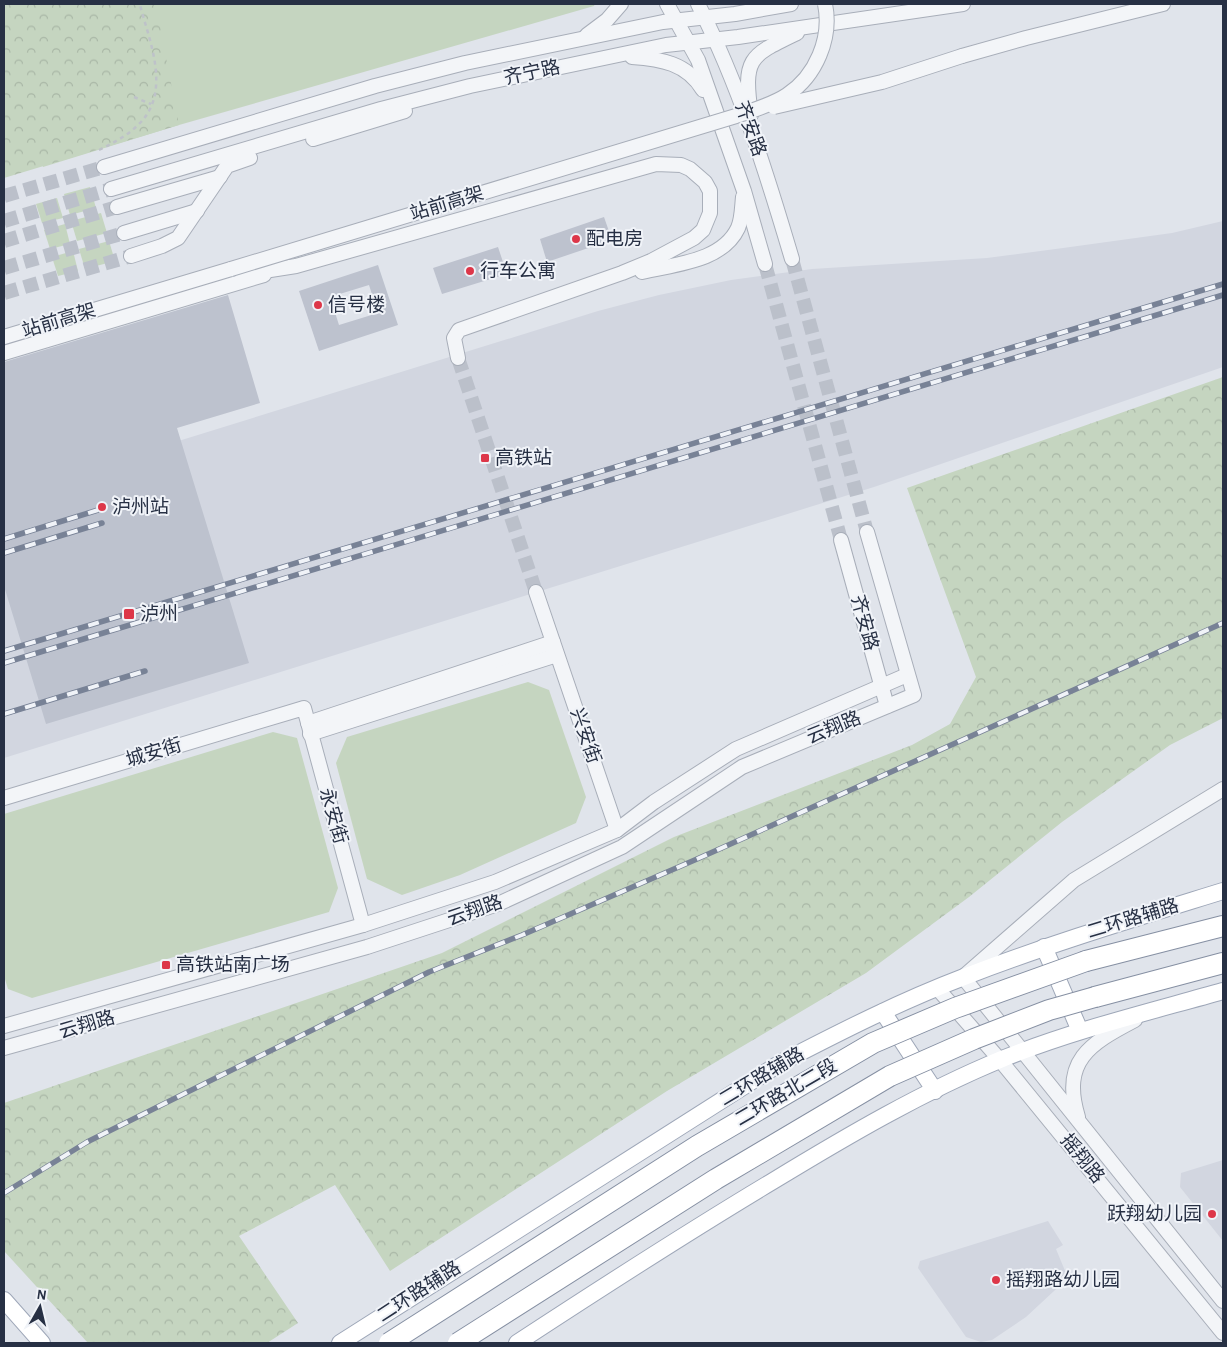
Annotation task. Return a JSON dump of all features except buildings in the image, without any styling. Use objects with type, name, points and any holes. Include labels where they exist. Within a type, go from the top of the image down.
[{"type":"highway","name":"二环路北二段","points":[[389,1343],[697,1146],[873,1043],[955,1008],[1086,961],[1223,926]]},
{"type":"highway","name":"二环路北二段","points":[[458,1343],[716,1179],[890,1076],[1049,1010],[1223,963]]},
{"type":"main road","name":"二环路辅路","points":[[340,1343],[782,1062],[883,1012],[963,977],[1044,947],[1223,891]]},
{"type":"main road","points":[[1044,947],[1080,1031]]},
{"type":"main road","points":[[516,1343],[698,1226],[816,1155],[934,1091],[1000,1060],[1080,1031],[1223,991]]},
{"type":"main road","points":[[883,1012],[934,1091]]},
{"type":"main road","points":[[4,1300],[42,1343]]},
{"type":"street","points":[[580,39],[601,26],[621,4]]},
{"type":"street","points":[[667,4],[698,60],[744,191],[765,264]]},
{"type":"street","name":"齐安路","points":[[698,4],[724,57],[755,143],[792,259]]},
{"type":"street","name":"齐宁路","points":[[104,167],[375,86],[465,63],[676,20],[791,4]]},
{"type":"street","name":"站前高架","points":[[4,337],[736,116],[786,96],[804,80],[816,64],[823,46],[826,24],[825,4]]},
{"type":"street","name":"齐宁路","points":[[111,189],[381,109],[470,86],[613,56],[688,43],[963,4]]},
{"type":"street","points":[[736,116],[882,82],[1026,38],[1163,4]]},
{"type":"street","points":[[755,143],[748,83],[752,63],[765,48],[813,25]]},
{"type":"street","points":[[613,56],[658,60],[683,68],[696,79],[716,112]]},
{"type":"street","points":[[131,256],[162,246],[178,238],[230,164],[388,117],[470,86]]},
{"type":"street","points":[[4,353],[296,266],[664,163],[690,169],[706,182],[710,191],[710,213],[703,230],[694,238],[651,261],[592,284],[459,330],[454,338],[458,358]]},
{"type":"street","points":[[116,207],[220,177]]},
{"type":"street","points":[[592,284],[716,252],[731,239],[738,228],[744,191]]},
{"type":"street","points":[[124,233],[197,211]]},
{"type":"street","points":[[203,293],[231,269],[264,271],[296,266]]},
{"type":"street","name":"齐安路","points":[[866,532],[914,695]]},
{"type":"street","name":"齐安路","points":[[841,540],[887,706]]},
{"type":"street","name":"兴安街","points":[[536,592],[617,830]]},
{"type":"street","points":[[309,728],[555,649]]},
{"type":"street","name":"云翔路","points":[[4,1026],[363,925],[495,882],[617,830],[654,802],[736,748],[907,675]]},
{"type":"street","name":"云翔路","points":[[4,1048],[367,948],[498,904],[622,847],[742,767],[914,695]]},
{"type":"street","name":"永安街","points":[[304,708],[363,925]]},
{"type":"street","name":"城安街","points":[[4,798],[304,708]]},
{"type":"street","points":[[963,977],[1074,880],[1223,790]]},
{"type":"street","name":"摇翔路","points":[[963,977],[1223,1301]]},
{"type":"street","name":"摇翔路","points":[[938,988],[1000,1060],[1223,1333]]},
{"type":"street","points":[[1081,1125],[1072,1097],[1072,1078],[1081,1058],[1096,1042],[1155,1010]]},
{"type":"path","points":[[99,150],[125,136],[139,125],[152,104],[157,89],[155,63],[140,5]]},
{"type":"path","points":[[134,97],[152,104]]},
{"type":"shaded area","points":[[1223,221],[1223,367],[874,487],[4,758],[4,495],[598,311],[659,295],[731,280],[812,269],[987,258],[1172,233]]},
{"type":"shaded area","name":"跃翔幼儿园","points":[[1223,1160],[1223,1241],[1180,1187],[1181,1173]]},
{"type":"shaded area","name":"摇翔路幼儿园","points":[[1048,1221],[1063,1245],[1056,1249],[1068,1278],[1026,1317],[992,1340],[981,1342],[966,1337],[918,1268],[920,1261]]},
{"type":"green space","points":[[4,4],[156,4],[179,125],[4,178]]},
{"type":"green space","points":[[146,4],[595,4],[594,6],[179,125],[43,167],[38,148]]},
{"type":"green space","points":[[90,187],[96,208],[70,215],[64,194]]},
{"type":"green space","points":[[57,198],[63,218],[42,223],[36,204]]},
{"type":"green space","points":[[101,213],[107,233],[77,241],[71,221]]},
{"type":"green space","points":[[65,224],[70,244],[50,249],[44,230]]},
{"type":"green space","points":[[109,241],[115,261],[85,269],[79,249]]},
{"type":"green space","points":[[73,251],[78,271],[58,276],[52,257]]},
{"type":"green space","points":[[1223,377],[1223,718],[1170,745],[1062,822],[969,897],[866,973],[667,1091],[390,1271],[335,1185],[239,1236],[298,1323],[267,1343],[88,1343],[4,1251],[4,1103],[442,953],[674,837],[912,745],[950,724],[976,677],[907,488]]},
{"type":"green space","points":[[528,682],[549,690],[586,797],[576,823],[460,875],[402,895],[367,879],[336,763],[347,737]]},
{"type":"green space","points":[[273,732],[297,738],[338,888],[329,912],[32,998],[8,989],[4,976],[4,814]]},
{"type":"tunnel","points":[[4,196],[104,167]]},
{"type":"tunnel","points":[[4,221],[111,189]]},
{"type":"tunnel","points":[[4,241],[117,207]]},
{"type":"tunnel","points":[[4,268],[124,233]]},
{"type":"tunnel","points":[[4,293],[131,256]]},
{"type":"tunnel","points":[[792,259],[867,532]]},
{"type":"tunnel","points":[[765,264],[841,540]]},
{"type":"tunnel","points":[[458,358],[536,592]]},
{"type":"railway","points":[[4,651],[1223,284]]},
{"type":"railway","points":[[4,663],[1223,295]]},
{"type":"railway","points":[[4,539],[98,510]]},
{"type":"railway","points":[[4,553],[102,523]]},
{"type":"railway","points":[[4,1193],[87,1142],[429,972],[522,935],[697,859],[1223,623]]},
{"type":"railway","points":[[4,714],[145,671]]},
{"type":"place","name":"配电房","points":[[576,239]]},
{"type":"place","name":"行车公寓","points":[[470,271]]},
{"type":"place","name":"信号楼","points":[[318,305]]},
{"type":"place","name":"高铁站","points":[[485,458]]},
{"type":"place","name":"泸州站","points":[[102,507]]},
{"type":"place","name":"泸州","points":[[129,614]]},
{"type":"place","name":"高铁站南广场","points":[[166,965]]},
{"type":"place","name":"跃翔幼儿园","points":[[1212,1214]]},
{"type":"place","name":"摇翔路幼儿园","points":[[996,1280]]}]
